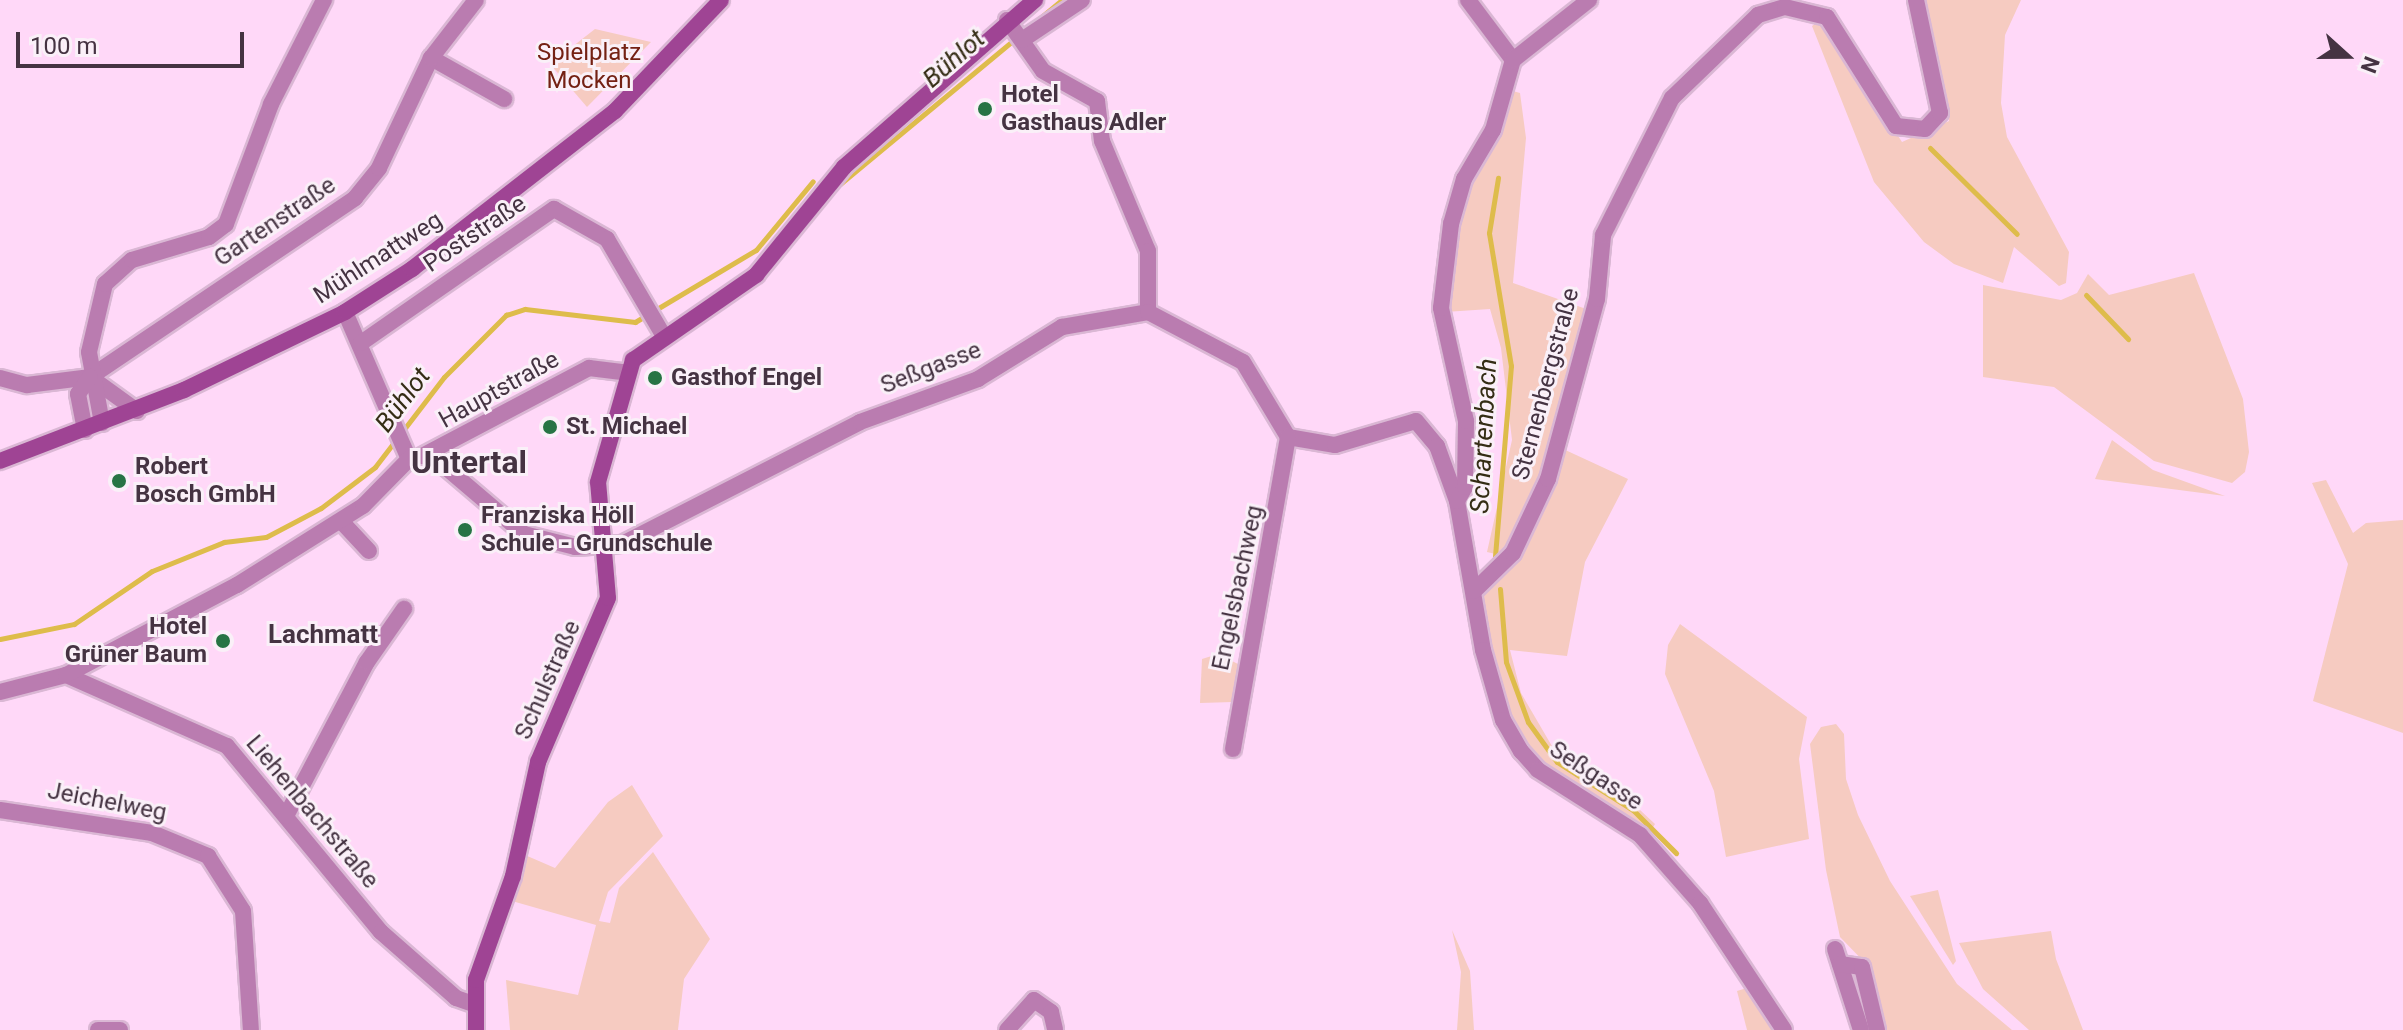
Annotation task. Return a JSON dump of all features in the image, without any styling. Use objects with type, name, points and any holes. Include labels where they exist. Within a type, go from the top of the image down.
[{"type":"street","points":[[102,423],[90,377],[93,312],[105,284],[132,260],[209,237],[226,224],[271,104],[324,0]]},
{"type":"street","name":"Gartenstraße","points":[[90,377],[355,198],[379,168],[431,58],[476,0]]},
{"type":"street","name":"Mühlmattweg","points":[[0,461],[137,411],[345,312],[412,269],[615,111],[721,0]]},
{"type":"street","points":[[628,373],[641,350],[660,330],[756,275],[844,167],[1014,29],[1035,0]]},
{"type":"street","points":[[1014,29],[1082,0]]},
{"type":"street","points":[[1468,0],[1513,60]]},
{"type":"street","points":[[1457,501],[1465,487],[1466,421],[1442,327],[1444,268],[1464,179],[1493,130],[1513,60],[1589,0]]},
{"type":"street","name":"Sternenbergstraße","points":[[1474,591],[1513,553],[1548,479],[1597,299],[1603,235],[1672,98],[1758,15],[1785,7],[1827,17],[1896,126],[1908,133],[1925,129],[1940,113],[1916,0]]},
{"type":"street","points":[[1014,29],[1043,71],[1097,101],[1102,141],[1148,251],[1148,312],[1243,362],[1288,437]]},
{"type":"street","points":[[431,58],[504,99]]},
{"type":"street","name":"Poststraße","points":[[361,343],[554,209],[607,239],[660,330]]},
{"type":"street","points":[[0,692],[66,675],[341,521],[394,481],[407,454],[394,417],[345,312]]},
{"type":"street","name":"Seßgasse","points":[[430,454],[502,522],[559,544],[605,547],[860,422],[978,379],[1062,327],[1148,312]]},
{"type":"street","name":"Hauptstraße","points":[[407,454],[430,454],[589,368],[628,373]]},
{"type":"street","name":"Schulstraße","points":[[473,1004],[551,721],[608,598],[598,482],[628,373]]},
{"type":"street","points":[[85,430],[78,394],[90,377]]},
{"type":"street","points":[[0,378],[27,385],[90,377],[137,411]]},
{"type":"street","name":"Seßgasse","points":[[1288,437],[1335,445],[1416,421],[1437,446],[1457,501],[1496,695],[1521,751],[1538,770],[1622,817],[1647,843],[1700,903],[1784,1030]]},
{"type":"street","name":"Engelsbachweg","points":[[1233,749],[1288,437]]},
{"type":"street","points":[[341,521],[369,551]]},
{"type":"street","points":[[286,816],[367,662],[404,609]]},
{"type":"street","name":"Liehenbachstraße","points":[[66,675],[227,746],[381,932],[456,998],[473,1004]]},
{"type":"street","name":"Jeichelweg","points":[[0,810],[152,833],[208,856],[243,911],[251,1030]]},
{"type":"street","points":[[1861,1030],[1837,956],[1862,967],[1877,1030]]},
{"type":"street","points":[[1007,1030],[1034,1000],[1051,1012],[1055,1030]]},
{"type":"street","points":[[473,1004],[476,1030]]},
{"type":"street","points":[[98,1030],[120,1030]]},
{"type":"green space","points":[[1926,0],[2021,0],[2005,35],[2001,103],[2007,137],[2069,252],[2066,283],[2059,286],[2014,247],[2003,283],[1954,264],[1924,242],[1874,182],[1812,26],[1819,21],[1827,27],[1902,142],[1949,121]]},
{"type":"green space","name":"Spielplatz Mocken","points":[[595,29],[651,42],[587,107],[550,64]]},
{"type":"green space","points":[[1513,91],[1520,93],[1526,138],[1513,283],[1589,310],[1543,480],[1504,556],[1487,552],[1512,440],[1501,348],[1490,309],[1445,312],[1463,197]]},
{"type":"green space","points":[[2194,273],[2243,399],[2249,452],[2245,472],[2232,483],[2154,461],[2054,387],[1983,377],[1983,285],[2061,300],[2077,293],[2088,274],[2109,295]]},
{"type":"green space","points":[[2112,440],[2153,470],[2225,496],[2095,479]]},
{"type":"green space","points":[[1561,448],[1628,479],[1585,562],[1567,656],[1510,650],[1521,693],[1556,753],[1626,797],[1655,824],[1649,834],[1531,755],[1514,731],[1489,643],[1482,592],[1529,536]]},
{"type":"green space","points":[[2326,480],[2353,533],[2366,523],[2403,520],[2403,733],[2313,701],[2348,564],[2312,483]]},
{"type":"green space","points":[[1680,624],[1807,717],[1799,759],[1809,839],[1726,857],[1714,791],[1665,674],[1668,645]]},
{"type":"green space","points":[[1218,654],[1240,665],[1233,702],[1200,703],[1202,659]]},
{"type":"green space","points":[[1836,724],[1844,734],[1846,779],[1858,815],[1890,881],[1957,984],[2012,1030],[1882,1030],[1871,969],[1840,937],[1826,870],[1810,744],[1821,727]]},
{"type":"green space","points":[[632,785],[663,836],[608,892],[599,921],[610,923],[619,888],[653,852],[710,939],[684,979],[678,1030],[510,1030],[506,980],[578,995],[596,925],[512,901],[525,855],[555,868],[608,802]]},
{"type":"green space","points":[[1938,890],[1956,961],[1953,965],[1910,896]]},
{"type":"green space","points":[[1452,930],[1470,971],[1474,1030],[1457,1030],[1461,972]]},
{"type":"green space","points":[[2051,931],[2056,959],[2083,1030],[2029,1030],[1983,989],[1959,943]]},
{"type":"green space","points":[[1750,987],[1779,1030],[1747,1030],[1737,991]]},
{"type":"waterway","name":"Bühlot","points":[[840,184],[1062,0]]},
{"type":"waterway","points":[[1930,148],[2017,234]]},
{"type":"waterway","name":"Schartenbach","points":[[1495,556],[1511,366],[1489,233],[1498,178]]},
{"type":"waterway","name":"Bühlot","points":[[0,639],[74,624],[152,571],[224,542],[266,537],[321,508],[375,467],[444,377],[506,315],[525,309],[635,322],[756,250],[813,181]]},
{"type":"waterway","points":[[2086,295],[2128,339]]},
{"type":"waterway","name":"Schartenbach","points":[[1500,589],[1506,662],[1528,722],[1557,762],[1633,810],[1676,853]]},
{"type":"place","name":"Hotel Gasthaus Adler","points":[[985,109]]},
{"type":"place","name":"Gasthof Engel","points":[[655,378]]},
{"type":"place","name":"St. Michael","points":[[550,427]]},
{"type":"place","name":"Robert Bosch GmbH","points":[[119,481]]},
{"type":"place","name":"Franziska Höll Schule - Grundschule","points":[[465,530]]},
{"type":"place","name":"Hotel Grüner Baum","points":[[223,641]]},
{"type":"district","name":"Untertal","points":[[469,462]]},
{"type":"district","name":"Lachmatt","points":[[323,635]]}]
